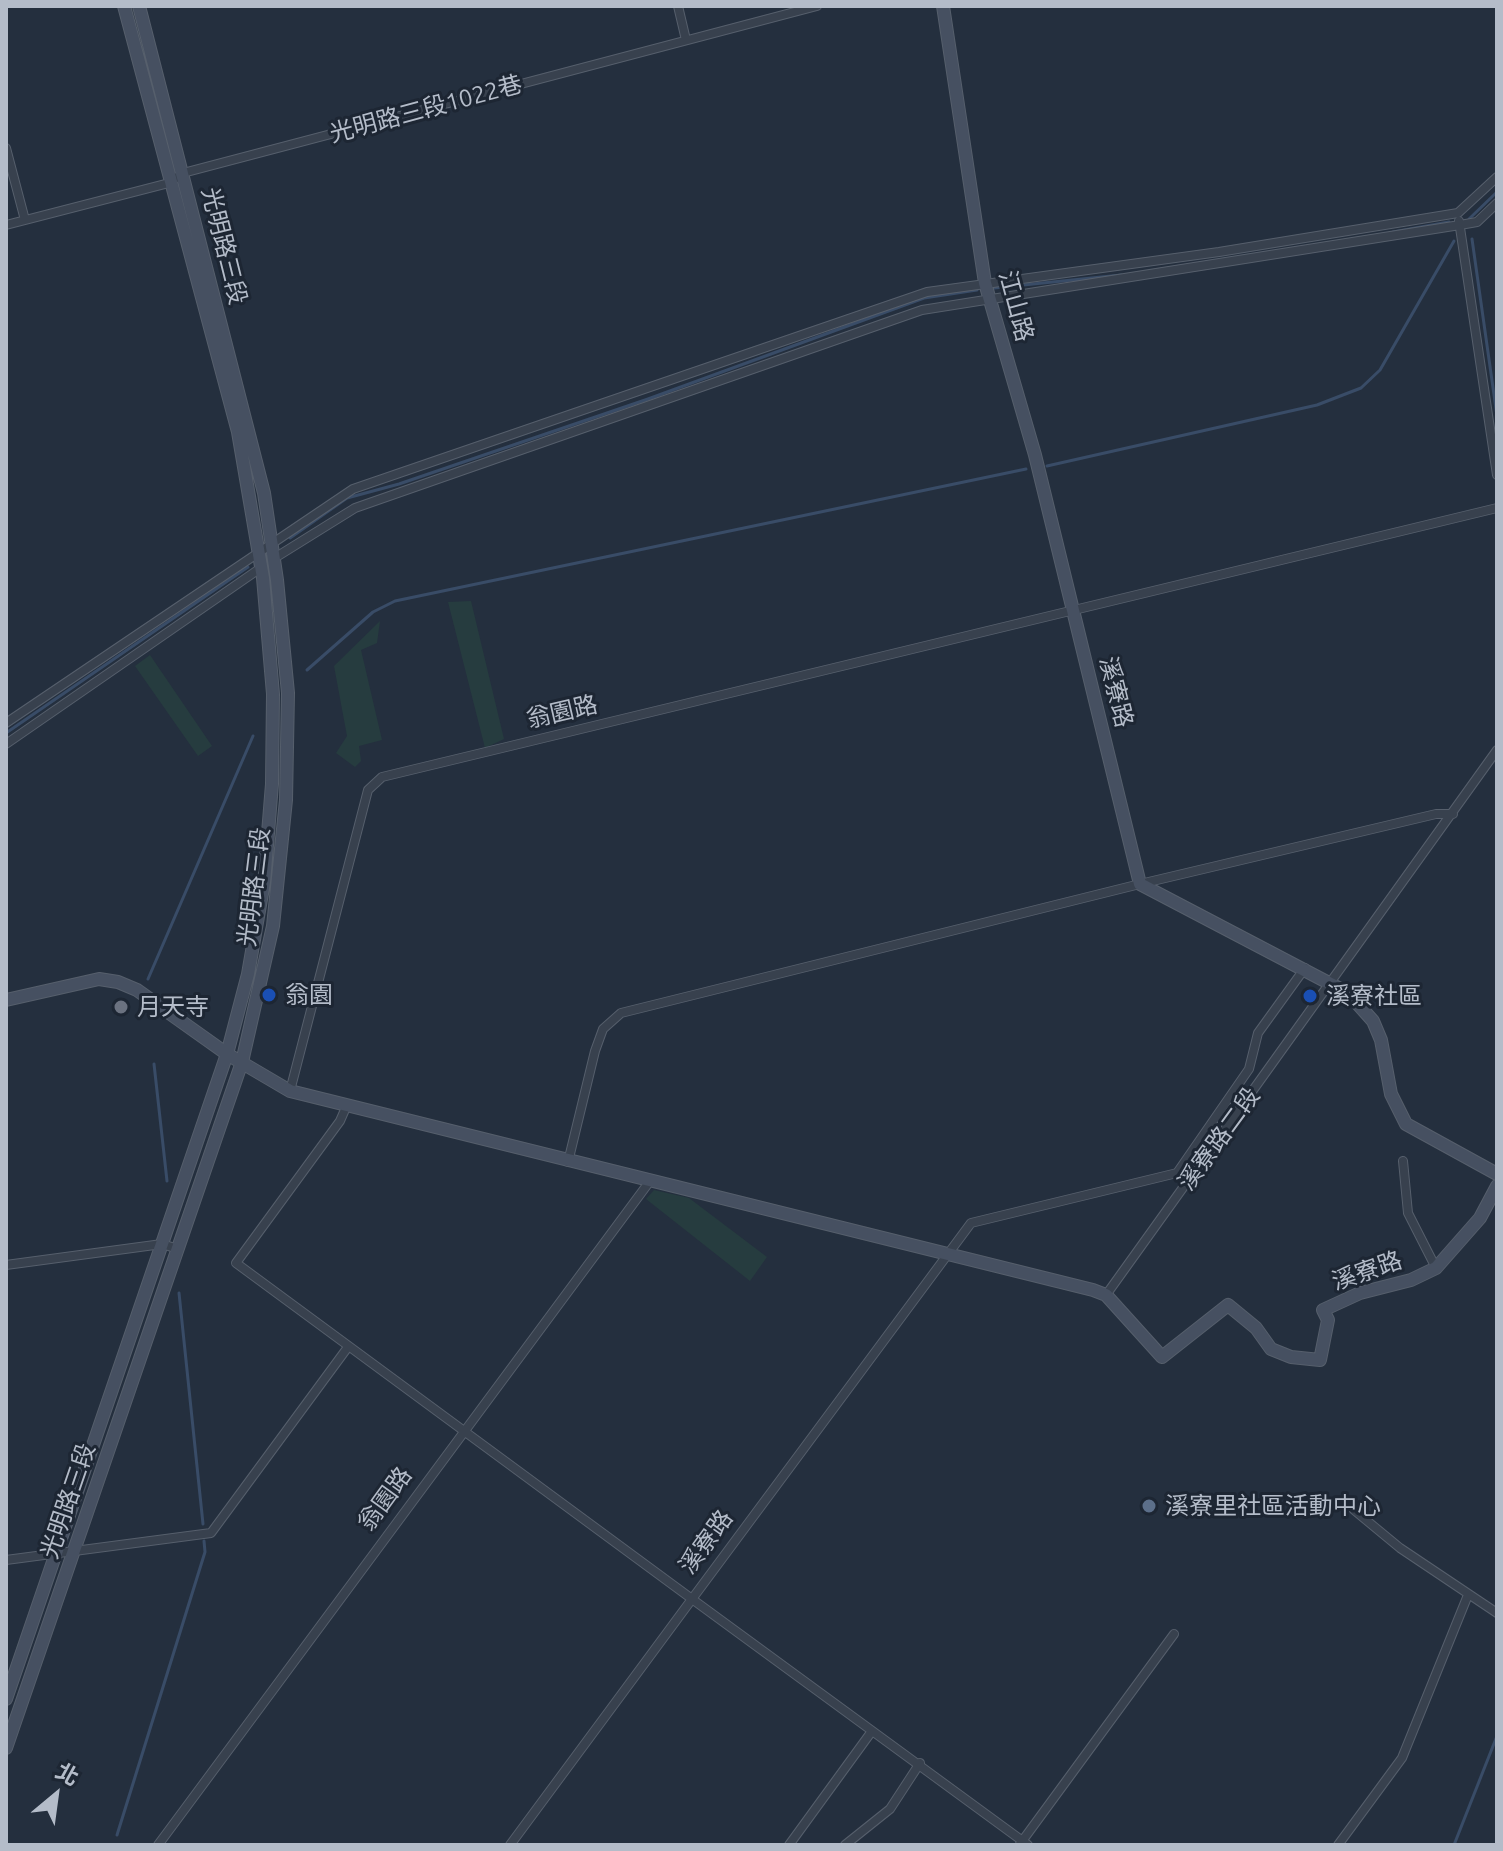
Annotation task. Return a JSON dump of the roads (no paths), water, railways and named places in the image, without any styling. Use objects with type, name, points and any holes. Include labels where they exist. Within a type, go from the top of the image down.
[{"type":"street","name":"光明路三段","points":[[6,1699],[227,1054],[248,974],[264,882],[272,784],[273,694],[261,567],[238,432],[124,6]]},
{"type":"street","name":"光明路三段","points":[[6,1748],[242,1062],[273,926],[286,800],[288,693],[264,493],[139,6]]},
{"type":"street","points":[[678,6],[686,40]]},
{"type":"street","name":"光明路三段1022巷","points":[[169,183],[183,173],[817,6]]},
{"type":"street","name":"江山路","points":[[943,6],[985,283],[1035,455],[1074,611]]},
{"type":"street","points":[[6,148],[24,217]]},
{"type":"street","points":[[6,723],[353,489],[927,292],[1219,252],[1458,213],[1497,177]]},
{"type":"street","points":[[6,225],[24,217],[169,183]]},
{"type":"street","points":[[6,744],[261,567],[355,508],[922,310],[989,297],[1205,268],[1477,222],[1497,203]]},
{"type":"street","points":[[1458,213],[1497,475]]},
{"type":"street","name":"翁園路","points":[[290,1091],[368,790],[382,777],[1497,508]]},
{"type":"street","name":"溪寮路","points":[[1074,611],[1140,884]]},
{"type":"street","name":"溪寮路二段","points":[[1106,1295],[1247,1102],[1328,981],[1341,970],[1497,750]]},
{"type":"street","points":[[568,1162],[595,1051],[603,1029],[621,1013],[1140,884],[1436,814],[1453,814]]},
{"type":"street","points":[[1140,884],[1348,993],[1373,1021],[1381,1040],[1391,1094],[1406,1124],[1497,1174]]},
{"type":"street","name":"溪寮路","points":[[1023,1844],[920,1763],[692,1599],[971,1223],[980,1218],[1177,1173],[1249,1069],[1258,1033],[1305,968]]},
{"type":"street","points":[[6,1000],[99,979],[118,982],[137,990],[227,1054],[290,1091],[1106,1295]]},
{"type":"street","points":[[347,1105],[340,1121],[236,1263],[692,1599],[510,1845]]},
{"type":"street","points":[[1403,1161],[1408,1213],[1436,1268]]},
{"type":"street","name":"翁園路","points":[[158,1845],[650,1181]]},
{"type":"street","name":"溪寮路","points":[[1106,1295],[1162,1357],[1228,1305],[1256,1328],[1271,1349],[1291,1357],[1320,1360],[1328,1320],[1323,1310],[1436,1268],[1480,1218],[1497,1186]]},
{"type":"street","points":[[6,1265],[162,1244],[178,1249]]},
{"type":"street","points":[[6,1558],[53,1555],[211,1533],[348,1347]]},
{"type":"street","points":[[1354,1510],[1497,1613]]},
{"type":"street","points":[[1338,1845],[1402,1758],[1468,1595]]},
{"type":"street","points":[[1023,1844],[1174,1634]]},
{"type":"street","points":[[789,1845],[872,1731]]},
{"type":"street","points":[[845,1845],[890,1809],[920,1763]]},
{"type":"waterway","points":[[1469,219],[1497,192]]},
{"type":"waterway","points":[[1393,232],[1449,222]]},
{"type":"waterway","points":[[1472,239],[1497,416]]},
{"type":"waterway","points":[[1047,466],[1317,405],[1361,388],[1380,370],[1454,241]]},
{"type":"waterway","points":[[994,288],[1121,275]]},
{"type":"waterway","points":[[290,538],[347,498],[399,484],[648,399],[924,298],[977,290]]},
{"type":"waterway","points":[[307,670],[373,612],[395,601],[1026,469]]},
{"type":"waterway","points":[[6,733],[248,567]]},
{"type":"waterway","points":[[148,979],[253,736]]},
{"type":"waterway","points":[[154,1064],[167,1181]]},
{"type":"waterway","points":[[179,1293],[203,1524]]},
{"type":"waterway","points":[[117,1835],[205,1552],[204,1541]]},
{"type":"waterway","points":[[1454,1845],[1497,1736]]},
{"type":"place","name":"翁園","points":[[269,995]]},
{"type":"place","name":"溪寮社區","points":[[1310,996]]},
{"type":"place","name":"月天寺","points":[[121,1007]]},
{"type":"place","name":"溪寮里社區活動中心","points":[[1149,1506]]}]
